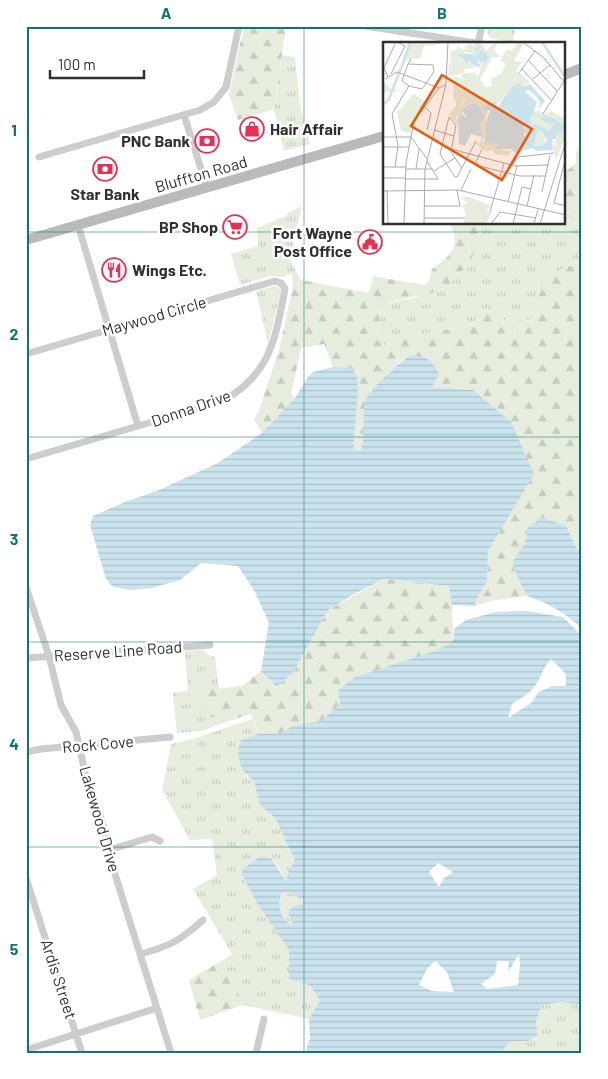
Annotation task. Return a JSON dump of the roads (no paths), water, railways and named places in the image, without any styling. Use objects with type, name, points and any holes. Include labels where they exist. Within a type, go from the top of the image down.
[{"type":"main road","points":[[566,74],[582,68]]},
{"type":"main road","name":"Bluffton Road","points":[[26,240],[383,136]]},
{"type":"street","points":[[39,157],[200,110],[214,102],[226,87],[239,26]]},
{"type":"street","points":[[365,26],[467,42]]},
{"type":"street","points":[[480,42],[482,26]]},
{"type":"street","points":[[184,115],[207,188]]},
{"type":"street","points":[[78,225],[138,426]]},
{"type":"street","name":"Maywood Circle","points":[[26,354],[275,281],[281,284]]},
{"type":"street","name":"Donna Drive","points":[[26,459],[223,400],[241,390],[259,370],[272,349],[285,289],[281,284]]},
{"type":"street","name":"Lakewood Drive","points":[[26,587],[49,656],[61,705],[76,732],[87,781],[102,821],[114,871],[171,1053]]},
{"type":"street","name":"Reserve Line Road","points":[[26,658],[210,645]]},
{"type":"street","name":"Rock Cove","points":[[26,752],[170,737]]},
{"type":"street","points":[[110,850],[152,837],[160,841]]},
{"type":"street","name":"Ardis Street","points":[[26,878],[82,1053]]},
{"type":"street","points":[[141,954],[167,947],[179,941],[204,920]]},
{"type":"street","points":[[26,1050],[157,1008]]},
{"type":"street","points":[[256,1053],[264,1019]]},
{"type":"water","points":[[411,355],[428,360],[436,369],[439,374],[432,387],[473,390],[511,422],[534,474],[488,551],[487,581],[473,606],[452,605],[449,586],[384,579],[328,610],[292,674],[276,687],[261,671],[269,623],[254,590],[238,566],[201,563],[180,580],[152,588],[131,590],[113,587],[106,579],[90,525],[93,516],[159,490],[218,463],[262,433],[295,398],[313,372],[333,367],[350,367],[357,376],[358,392],[353,448],[361,451],[366,399],[386,376]]},
{"type":"water","points":[[541,517],[566,526],[576,547],[582,554],[582,629],[556,609],[527,596],[517,576],[512,562],[524,545],[528,529]]},
{"type":"water","points":[[527,611],[563,617],[582,636],[582,972],[580,980],[582,981],[582,1005],[562,1002],[542,1005],[536,1021],[537,1035],[528,1041],[512,1041],[504,1048],[505,1053],[307,1053],[306,1050],[310,1039],[309,1019],[320,1001],[310,985],[289,979],[289,950],[256,902],[242,870],[260,856],[271,858],[286,881],[289,870],[295,860],[275,818],[260,805],[254,781],[242,768],[239,757],[241,740],[258,734],[282,733],[294,725],[321,721],[340,704],[338,691],[355,677],[432,652],[453,642],[454,629],[466,620],[496,612]],"holes":[[[551,659],[566,674],[566,686],[552,686],[539,692],[531,703],[508,718],[512,704],[535,687],[544,668]],[[438,863],[453,872],[444,878],[439,887],[429,872]],[[289,892],[303,900],[303,904],[291,907],[288,914],[293,921],[291,925],[280,910],[279,902],[282,893]],[[519,954],[518,985],[487,989],[481,984],[495,974],[497,961],[509,961],[508,972]],[[435,961],[447,972],[454,992],[432,991],[419,985],[427,969]]]},
{"type":"place","name":"Hair Affair","points":[[252,129]]},
{"type":"place","name":"PNC Bank","points":[[207,141]]},
{"type":"place","name":"Star Bank","points":[[105,169]]},
{"type":"place","name":"BP Shop","points":[[235,227]]},
{"type":"place","name":"Fort Wayne Post Office","points":[[370,242]]},
{"type":"place","name":"Wings Etc.","points":[[114,270]]}]
